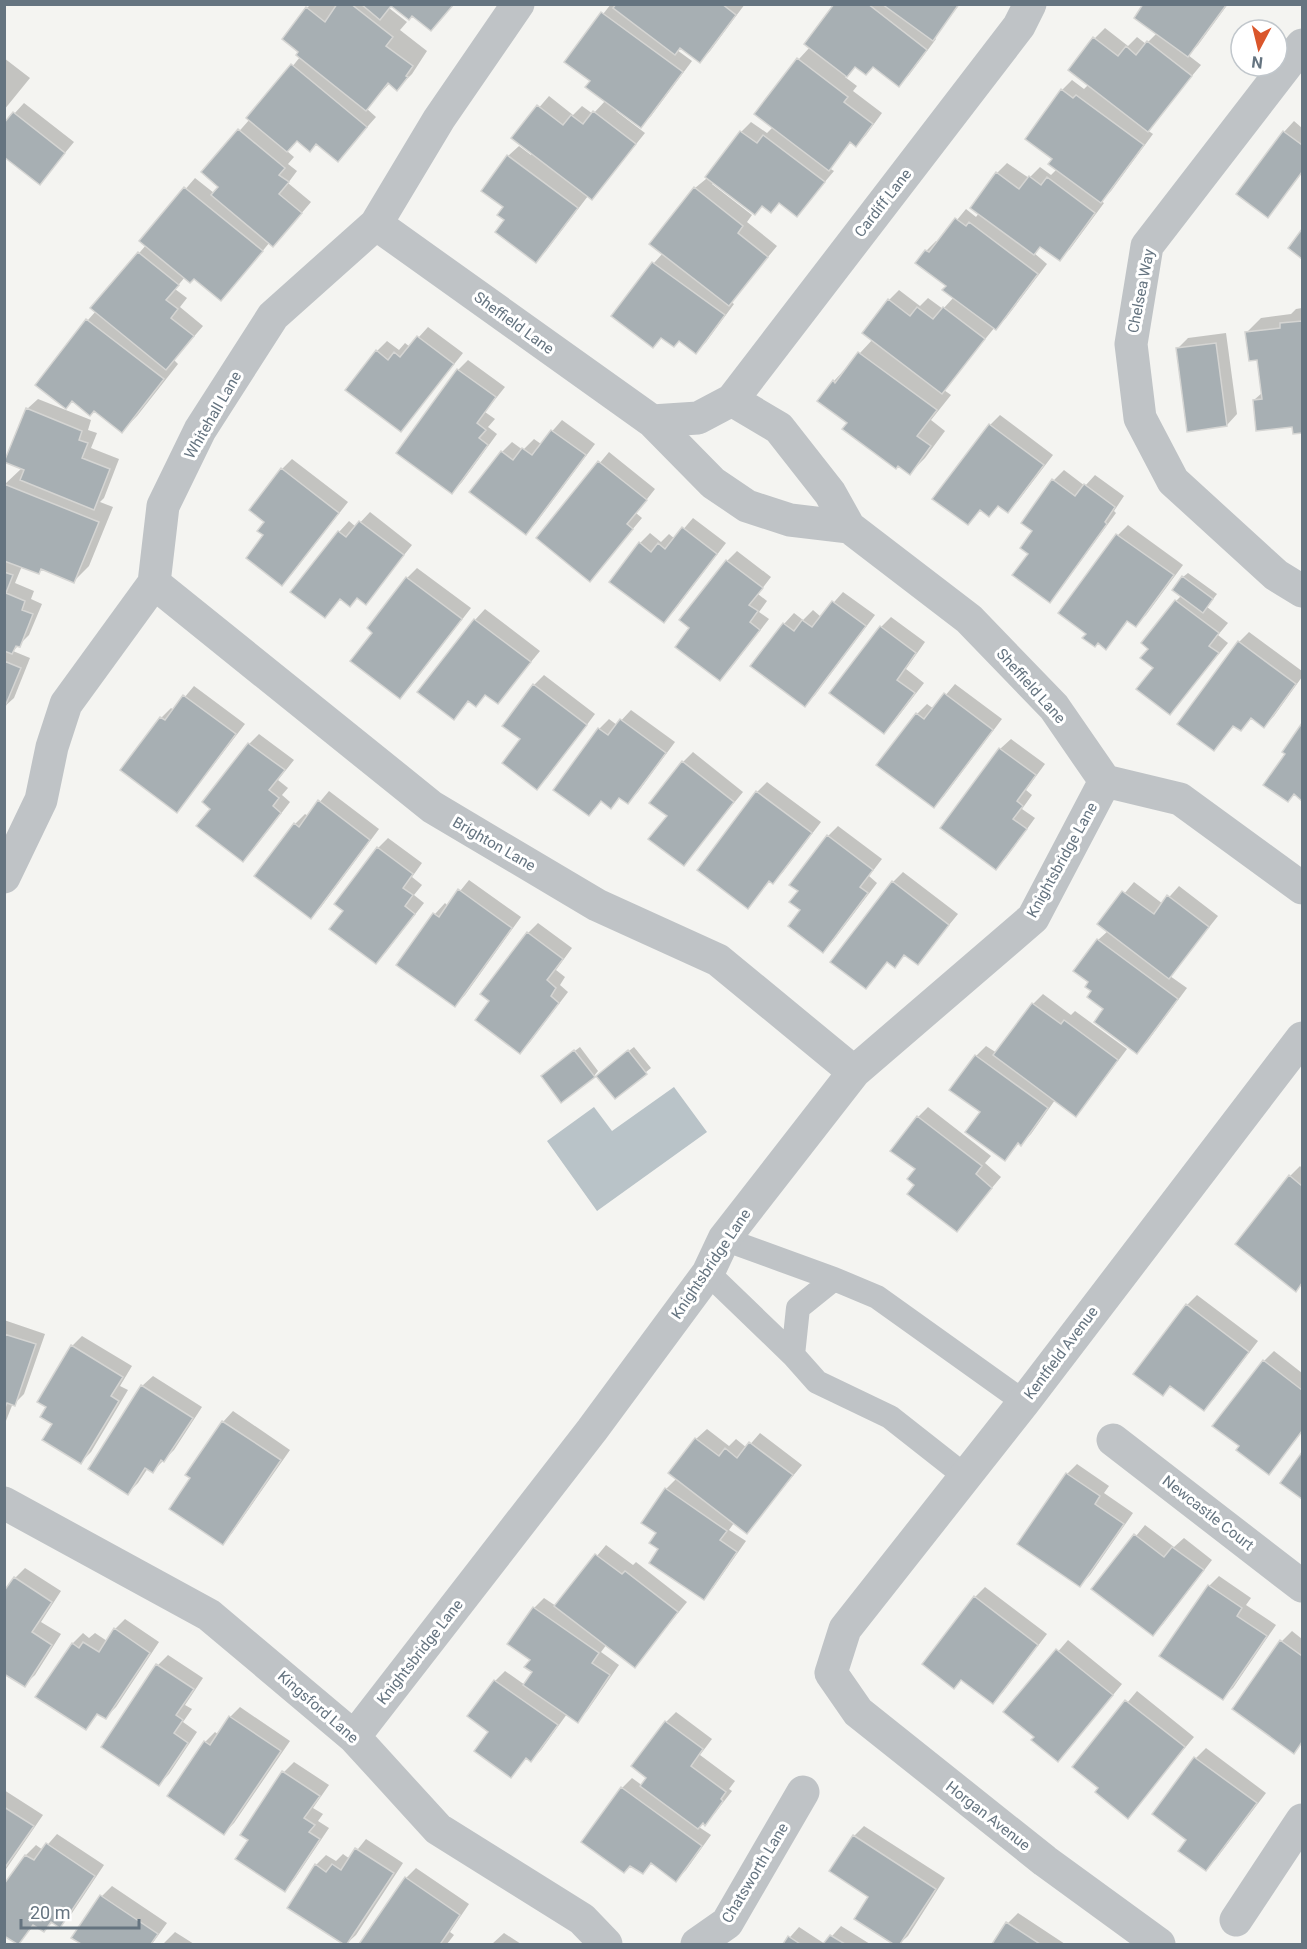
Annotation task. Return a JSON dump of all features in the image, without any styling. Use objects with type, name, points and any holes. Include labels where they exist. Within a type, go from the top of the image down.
[{"type":"street","name":"Whitehall Lane","points":[[4,877],[41,800],[52,747],[66,704],[154,583],[163,507],[200,430],[273,316],[376,224],[439,119],[518,4]]},
{"type":"street","name":"Cardiff Lane","points":[[732,400],[1019,26],[1030,4]]},
{"type":"street","name":"Chelsea Way","points":[[1302,45],[1147,246],[1131,344],[1140,418],[1173,481],[1276,575],[1302,591]]},
{"type":"street","name":"Sheffield Lane","points":[[376,224],[652,421],[713,483],[747,506],[790,520],[849,527]]},
{"type":"street","name":"Sheffield Lane","points":[[732,400],[779,428],[830,493],[849,527],[969,620],[1054,707],[1105,781]]},
{"type":"street","points":[[652,421],[698,418],[732,400]]},
{"type":"street","name":"Brighton Lane","points":[[154,583],[432,807],[597,905],[718,960],[854,1072]]},
{"type":"street","points":[[1105,781],[1180,799],[1302,888]]},
{"type":"street","name":"Knightsbridge Lane","points":[[354,1737],[592,1430],[708,1273],[724,1239],[854,1072],[1033,918],[1105,781]]},
{"type":"street","name":"Kentfield Avenue","points":[[831,1673],[845,1629],[1024,1402],[1302,1038]]},
{"type":"street","name":"Newcastle Court","points":[[1113,1440],[1302,1586]]},
{"type":"street","name":"Kingsford Lane","points":[[4,1503],[209,1615],[354,1737],[438,1829],[582,1919],[606,1944]]},
{"type":"street","name":"Horgan Avenue","points":[[831,1673],[858,1712],[1045,1861],[1159,1944]]},
{"type":"street","name":"Chatsworth Lane","points":[[697,1944],[727,1923],[803,1792]]},
{"type":"street","points":[[1236,1920],[1302,1820]]},
{"type":"lane","points":[[724,1239],[877,1297],[1024,1402]]},
{"type":"lane","points":[[708,1273],[818,1382],[890,1417],[965,1476]]},
{"type":"lane","points":[[793,1355],[798,1308],[834,1279]]},
{"type":"shaded area","points":[[674,1087],[707,1132],[597,1211],[547,1141],[594,1107],[612,1131]]},
{"type":"building","points":[[337,4],[351,4],[393,37],[386,46],[413,66],[397,91],[388,83],[366,111],[296,55],[298,52],[282,39],[306,7],[325,22]]},
{"type":"building","points":[[361,4],[454,4],[431,31],[412,16],[409,20],[391,6],[380,20]]},
{"type":"building","points":[[616,4],[722,4],[736,15],[700,63],[680,48],[675,55],[613,8]]},
{"type":"building","points":[[834,4],[868,4],[927,50],[899,87],[873,67],[866,75],[855,67],[847,77],[804,44]]},
{"type":"building","points":[[882,4],[959,4],[933,41]]},
{"type":"building","points":[[1143,4],[1227,4],[1188,57],[1134,18]]},
{"type":"building","points":[[601,12],[683,72],[641,128],[585,87],[590,81],[564,62]]},
{"type":"building","points":[[1093,37],[1118,56],[1126,46],[1136,55],[1147,41],[1192,76],[1148,132],[1068,70]]},
{"type":"building","points":[[797,58],[848,97],[844,102],[873,124],[856,147],[850,142],[829,171],[754,114]]},
{"type":"building","points":[[291,64],[367,127],[338,162],[316,144],[310,152],[297,141],[287,152],[246,118]]},
{"type":"building","points":[[1061,89],[1073,98],[1076,95],[1144,145],[1101,203],[1048,164],[1052,159],[1025,139]]},
{"type":"building","points":[[537,105],[563,125],[571,115],[583,124],[593,111],[636,144],[592,200],[511,138]]},
{"type":"building","points":[[13,112],[65,153],[40,185],[4,157],[4,123]]},
{"type":"building","points":[[238,129],[285,168],[279,175],[289,182],[279,194],[302,213],[273,247],[211,195],[218,187],[201,172]]},
{"type":"building","points":[[740,131],[757,143],[763,135],[825,182],[797,217],[779,203],[771,213],[762,206],[755,215],[705,177]]},
{"type":"building","points":[[1283,131],[1302,145],[1302,172],[1268,218],[1236,194]]},
{"type":"building","points":[[507,155],[578,208],[536,263],[495,232],[504,220],[497,215],[503,207],[481,191]]},
{"type":"building","points":[[996,172],[1019,189],[1029,176],[1041,185],[1047,177],[1095,213],[1060,261],[1040,247],[1034,255],[970,208]]},
{"type":"building","points":[[184,187],[263,251],[221,301],[194,279],[190,283],[139,241]]},
{"type":"building","points":[[694,187],[743,226],[738,233],[768,257],[729,306],[649,244]]},
{"type":"building","points":[[955,218],[966,226],[969,222],[1038,274],[996,330],[942,290],[946,286],[915,263],[925,250],[929,252]]},
{"type":"building","points":[[1302,229],[1302,259],[1288,248]]},
{"type":"building","points":[[138,252],[179,285],[166,300],[178,309],[171,318],[194,336],[166,370],[90,308]]},
{"type":"building","points":[[652,262],[725,315],[696,354],[679,341],[674,347],[661,338],[653,348],[611,316]]},
{"type":"building","points":[[888,299],[910,316],[917,307],[933,319],[943,307],[985,339],[942,394],[862,333]]},
{"type":"building","points":[[86,319],[164,379],[122,433],[94,411],[90,416],[72,401],[66,409],[35,385]]},
{"type":"building","points":[[1302,321],[1302,433],[1293,434],[1292,427],[1256,431],[1253,400],[1262,399],[1257,360],[1249,361],[1245,332],[1280,328],[1280,323]]},
{"type":"building","points":[[417,336],[454,364],[401,432],[345,390],[376,350],[388,360],[394,352],[400,357]]},
{"type":"building","points":[[1216,343],[1227,426],[1187,432],[1176,348]]},
{"type":"building","points":[[858,352],[937,410],[917,436],[931,446],[910,475],[898,466],[896,469],[842,429],[847,423],[817,401],[833,380],[835,383]]},
{"type":"building","points":[[457,369],[496,397],[477,423],[486,430],[479,438],[488,445],[452,494],[396,453]]},
{"type":"building","points":[[26,408],[82,431],[79,440],[88,443],[82,458],[110,469],[94,510],[20,480],[24,470],[4,462]]},
{"type":"building","points":[[989,424],[1044,465],[1008,513],[998,506],[989,517],[980,510],[968,525],[932,499]]},
{"type":"building","points":[[551,430],[586,455],[526,535],[469,492],[501,451],[513,460],[522,448],[532,455]]},
{"type":"building","points":[[598,461],[647,500],[627,524],[633,529],[590,582],[536,538]]},
{"type":"building","points":[[281,468],[339,513],[282,586],[246,558],[263,535],[257,531],[264,522],[249,510]]},
{"type":"building","points":[[1052,479],[1075,496],[1084,484],[1115,507],[1105,522],[1107,524],[1050,603],[1012,575],[1028,554],[1020,548],[1032,531],[1021,523]]},
{"type":"building","points":[[4,484],[99,522],[74,583],[41,569],[39,574],[4,561]]},
{"type":"building","points":[[359,521],[404,555],[366,605],[357,598],[350,607],[340,599],[325,618],[290,592],[338,531],[346,537]]},
{"type":"building","points":[[682,527],[717,554],[664,623],[609,582],[639,542],[651,552],[658,543],[665,549]]},
{"type":"building","points":[[1116,534],[1174,575],[1136,627],[1127,621],[1106,650],[1098,643],[1095,647],[1082,638],[1086,634],[1058,613]]},
{"type":"building","points":[[726,560],[763,588],[749,605],[758,611],[750,622],[760,630],[720,681],[675,647],[689,628],[679,620]]},
{"type":"building","points":[[4,572],[13,575],[6,593],[25,601],[22,610],[33,614],[20,647],[16,646],[12,654],[4,651]]},
{"type":"building","points":[[1182,576],[1213,599],[1203,613],[1172,590]]},
{"type":"building","points":[[406,577],[462,619],[400,699],[350,661],[372,633],[367,628]]},
{"type":"building","points":[[1175,600],[1219,633],[1209,646],[1219,653],[1170,715],[1136,689],[1153,668],[1140,658],[1148,649],[1141,643]]},
{"type":"building","points":[[832,601],[866,626],[805,707],[750,666],[783,623],[794,631],[802,620],[812,627]]},
{"type":"building","points":[[474,619],[531,662],[498,704],[485,695],[476,707],[468,701],[454,720],[417,692]]},
{"type":"building","points":[[880,626],[916,653],[897,680],[915,693],[884,734],[829,693]]},
{"type":"building","points":[[1238,641],[1296,684],[1264,728],[1251,718],[1241,731],[1233,726],[1214,751],[1177,724]]},
{"type":"building","points":[[4,661],[21,668],[4,709]]},
{"type":"building","points":[[533,684],[587,725],[537,790],[502,763],[520,739],[502,726]]},
{"type":"building","points":[[944,693],[993,730],[934,808],[876,765],[916,713],[924,719]]},
{"type":"building","points":[[183,695],[236,734],[177,813],[120,770],[160,717],[165,720]]},
{"type":"building","points":[[620,719],[666,753],[628,804],[619,798],[611,809],[601,801],[589,816],[553,790],[598,728],[608,735]]},
{"type":"building","points":[[1302,723],[1302,801],[1294,794],[1288,802],[1263,785],[1285,754],[1282,752]]},
{"type":"building","points":[[248,743],[285,770],[269,790],[279,798],[273,806],[281,813],[243,862],[196,826],[210,809],[202,802]]},
{"type":"building","points":[[999,748],[1036,775],[1017,801],[1023,806],[1013,819],[1027,829],[996,870],[940,828]]},
{"type":"building","points":[[682,761],[734,802],[684,866],[648,839],[667,816],[649,803]]},
{"type":"building","points":[[756,791],[812,833],[773,884],[769,881],[748,909],[697,870]]},
{"type":"building","points":[[318,800],[370,840],[311,919],[254,876],[294,823],[299,827]]},
{"type":"building","points":[[827,835],[873,870],[860,887],[868,893],[823,953],[788,926],[800,910],[789,902],[798,891],[789,885]]},
{"type":"building","points":[[377,847],[413,874],[403,888],[413,895],[405,906],[415,914],[376,964],[329,929],[343,911],[334,904]]},
{"type":"building","points":[[892,881],[949,925],[918,965],[904,955],[895,968],[887,962],[866,989],[830,962]]},
{"type":"building","points":[[458,889],[512,928],[455,1007],[396,965],[433,913],[439,917]]},
{"type":"building","points":[[1122,891],[1154,914],[1167,895],[1209,927],[1169,979],[1097,924]]},
{"type":"building","points":[[527,932],[563,959],[547,980],[556,988],[551,996],[559,1003],[520,1054],[475,1020],[489,1001],[480,994]]},
{"type":"building","points":[[1097,939],[1178,999],[1137,1054],[1094,1022],[1103,1009],[1087,997],[1091,991],[1085,987],[1088,982],[1073,971]]},
{"type":"building","points":[[1032,1003],[1061,1024],[1064,1020],[1118,1060],[1076,1117],[993,1055]]},
{"type":"building","points":[[574,1050],[595,1077],[561,1103],[541,1076]]},
{"type":"building","points":[[628,1050],[647,1074],[615,1099],[596,1076]]},
{"type":"building","points":[[975,1055],[1048,1108],[1021,1146],[1018,1143],[1005,1161],[965,1132],[980,1112],[949,1090]]},
{"type":"building","points":[[917,1116],[982,1166],[976,1174],[992,1188],[957,1232],[907,1194],[914,1185],[907,1179],[915,1169],[890,1151]]},
{"type":"building","points":[[1289,1175],[1302,1186],[1302,1283],[1296,1292],[1235,1244]]},
{"type":"building","points":[[1186,1304],[1249,1352],[1204,1411],[1170,1386],[1163,1396],[1133,1374]]},
{"type":"building","points":[[4,1334],[36,1344],[15,1406],[7,1403],[4,1410]]},
{"type":"building","points":[[71,1345],[123,1377],[111,1396],[119,1401],[81,1464],[42,1440],[52,1424],[40,1417],[46,1407],[37,1402]]},
{"type":"building","points":[[1263,1360],[1302,1390],[1302,1431],[1269,1475],[1236,1450],[1239,1446],[1212,1426]]},
{"type":"building","points":[[141,1385],[193,1418],[164,1462],[161,1460],[153,1473],[145,1468],[128,1495],[88,1469]]},
{"type":"building","points":[[222,1421],[281,1460],[223,1545],[169,1509],[190,1478],[185,1475]]},
{"type":"building","points":[[695,1438],[719,1456],[725,1448],[737,1458],[749,1442],[793,1475],[747,1534],[668,1473]]},
{"type":"building","points":[[1302,1452],[1302,1499],[1280,1483]]},
{"type":"building","points":[[1066,1473],[1100,1496],[1095,1504],[1124,1524],[1080,1587],[1017,1544]]},
{"type":"building","points":[[665,1488],[727,1531],[720,1540],[737,1552],[704,1600],[649,1563],[658,1549],[649,1543],[656,1533],[641,1523]]},
{"type":"building","points":[[1134,1534],[1164,1557],[1172,1547],[1204,1570],[1153,1636],[1091,1589]]},
{"type":"building","points":[[595,1554],[622,1574],[625,1571],[678,1612],[635,1668],[554,1606]]},
{"type":"building","points":[[14,1577],[52,1602],[32,1632],[52,1645],[25,1687],[4,1674],[4,1591]]},
{"type":"building","points":[[1208,1585],[1242,1608],[1237,1616],[1267,1636],[1223,1700],[1159,1656]]},
{"type":"building","points":[[974,1596],[1038,1645],[993,1704],[961,1680],[954,1689],[922,1664]]},
{"type":"building","points":[[533,1607],[599,1653],[592,1663],[610,1675],[578,1723],[523,1685],[532,1672],[524,1667],[530,1660],[507,1644]]},
{"type":"building","points":[[114,1628],[150,1653],[106,1719],[97,1714],[86,1730],[35,1697],[72,1643],[79,1648],[83,1642],[99,1652]]},
{"type":"building","points":[[1280,1640],[1302,1656],[1302,1742],[1294,1754],[1232,1709]]},
{"type":"building","points":[[1056,1649],[1113,1695],[1058,1762],[1031,1740],[1034,1737],[1003,1712]]},
{"type":"building","points":[[156,1664],[194,1689],[176,1715],[183,1720],[174,1733],[188,1743],[159,1786],[101,1747]]},
{"type":"building","points":[[494,1680],[558,1725],[531,1762],[526,1758],[511,1778],[474,1751],[488,1732],[467,1716]]},
{"type":"building","points":[[1125,1700],[1185,1747],[1128,1819],[1095,1792],[1098,1788],[1072,1767]]},
{"type":"building","points":[[229,1716],[281,1751],[224,1835],[167,1796],[204,1741],[210,1745]]},
{"type":"building","points":[[665,1721],[703,1749],[691,1766],[726,1792],[721,1799],[723,1801],[705,1826],[703,1823],[698,1829],[640,1786],[646,1778],[631,1766]]},
{"type":"building","points":[[1194,1757],[1257,1803],[1206,1871],[1178,1851],[1186,1840],[1152,1814]]},
{"type":"building","points":[[282,1771],[320,1796],[304,1818],[315,1825],[309,1832],[320,1839],[285,1892],[235,1859],[248,1840],[240,1835]]},
{"type":"building","points":[[621,1787],[702,1846],[676,1882],[651,1863],[643,1874],[630,1866],[624,1873],[581,1842]]},
{"type":"building","points":[[4,1807],[34,1826],[4,1869]]},
{"type":"building","points":[[853,1835],[936,1889],[900,1944],[893,1944],[854,1919],[868,1897],[829,1871]]},
{"type":"building","points":[[46,1843],[95,1876],[60,1928],[51,1922],[44,1932],[33,1925],[17,1944],[4,1936],[4,1884],[25,1855],[34,1860]]},
{"type":"building","points":[[355,1848],[394,1873],[347,1944],[343,1944],[287,1908],[315,1864],[326,1872],[332,1864],[341,1870]]},
{"type":"building","points":[[405,1877],[460,1915],[441,1943],[443,1944],[359,1944]]},
{"type":"building","points":[[100,1895],[158,1934],[151,1944],[81,1944],[71,1938]]},
{"type":"building","points":[[1006,1922],[1040,1944],[992,1944]]},
{"type":"building","points":[[830,1935],[845,1944],[823,1944]]},
{"type":"building","points":[[788,1936],[800,1944],[783,1944]]}]
